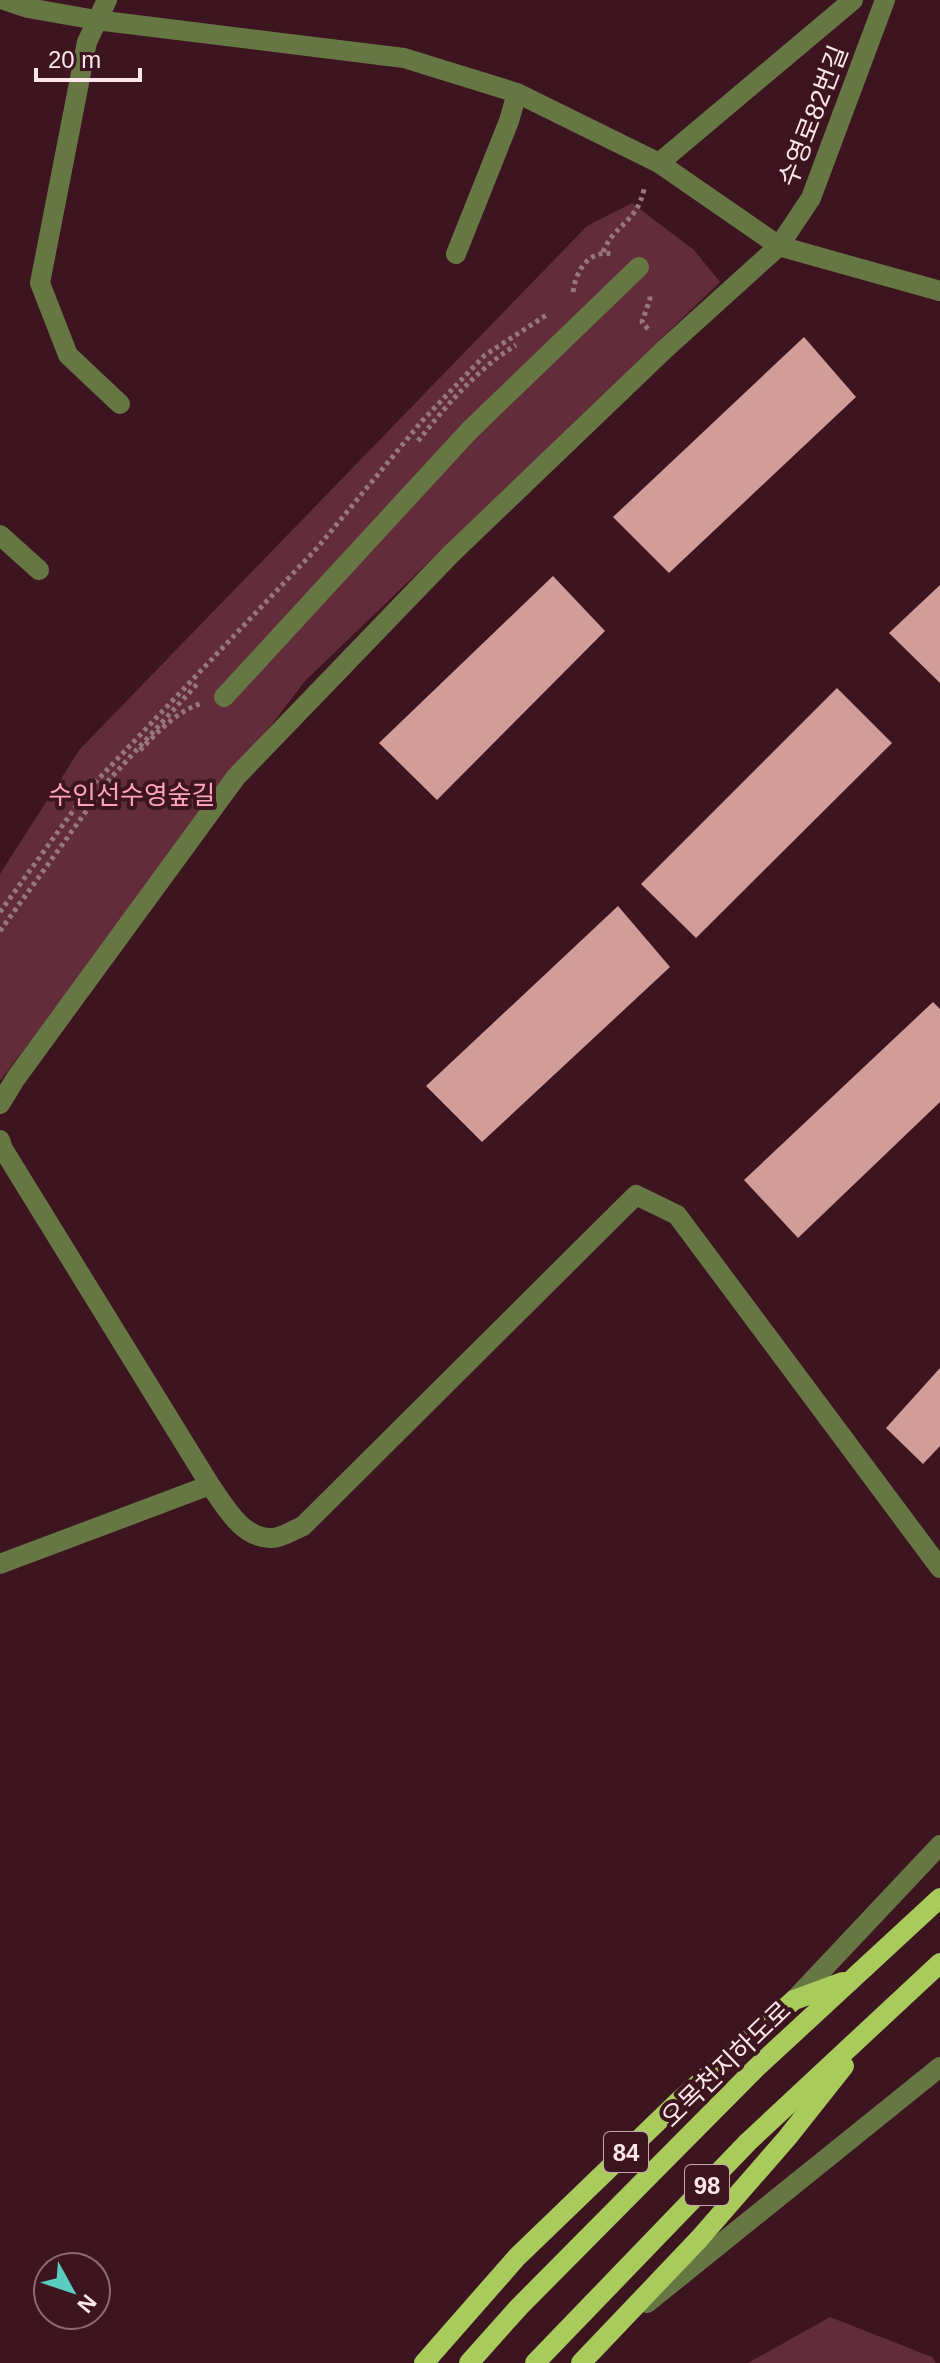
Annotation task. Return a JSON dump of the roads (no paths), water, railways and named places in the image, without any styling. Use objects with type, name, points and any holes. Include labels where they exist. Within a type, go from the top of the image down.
[{"type":"main road","name":"84","points":[[424,2363],[517,2257],[681,2099],[794,2000],[854,1978],[940,1898]]},
{"type":"main road","points":[[581,2363],[699,2239],[787,2138],[887,2013],[940,1963]]},
{"type":"main road","name":"오목천지하도로","points":[[469,2363],[519,2307],[723,2101],[854,1978]]},
{"type":"main road","name":"98","points":[[535,2363],[748,2142],[887,2013]]},
{"type":"street","points":[[4,0],[28,8],[96,20],[404,58],[517,93],[659,163],[779,246],[940,291]]},
{"type":"street","points":[[107,0],[87,42],[40,283],[68,355],[120,404]]},
{"type":"street","points":[[659,163],[853,0]]},
{"type":"street","name":"수영로82번길","points":[[0,1104],[236,777],[450,555],[665,349],[779,246],[811,198],[885,0]]},
{"type":"street","points":[[456,254],[509,121],[517,93]]},
{"type":"street","points":[[224,697],[469,431],[639,267]]},
{"type":"street","points":[[0,535],[39,570]]},
{"type":"street","points":[[0,1140],[210,1485],[230,1515],[247,1531],[273,1539],[303,1526],[636,1195],[677,1215],[940,1568]]},
{"type":"street","points":[[0,1564],[210,1485]]},
{"type":"street","points":[[794,2000],[940,1845]]},
{"type":"street","points":[[604,2338],[940,2067]]},
{"type":"park label","name":"수인선수영숲길","points":[[132,795]]}]
